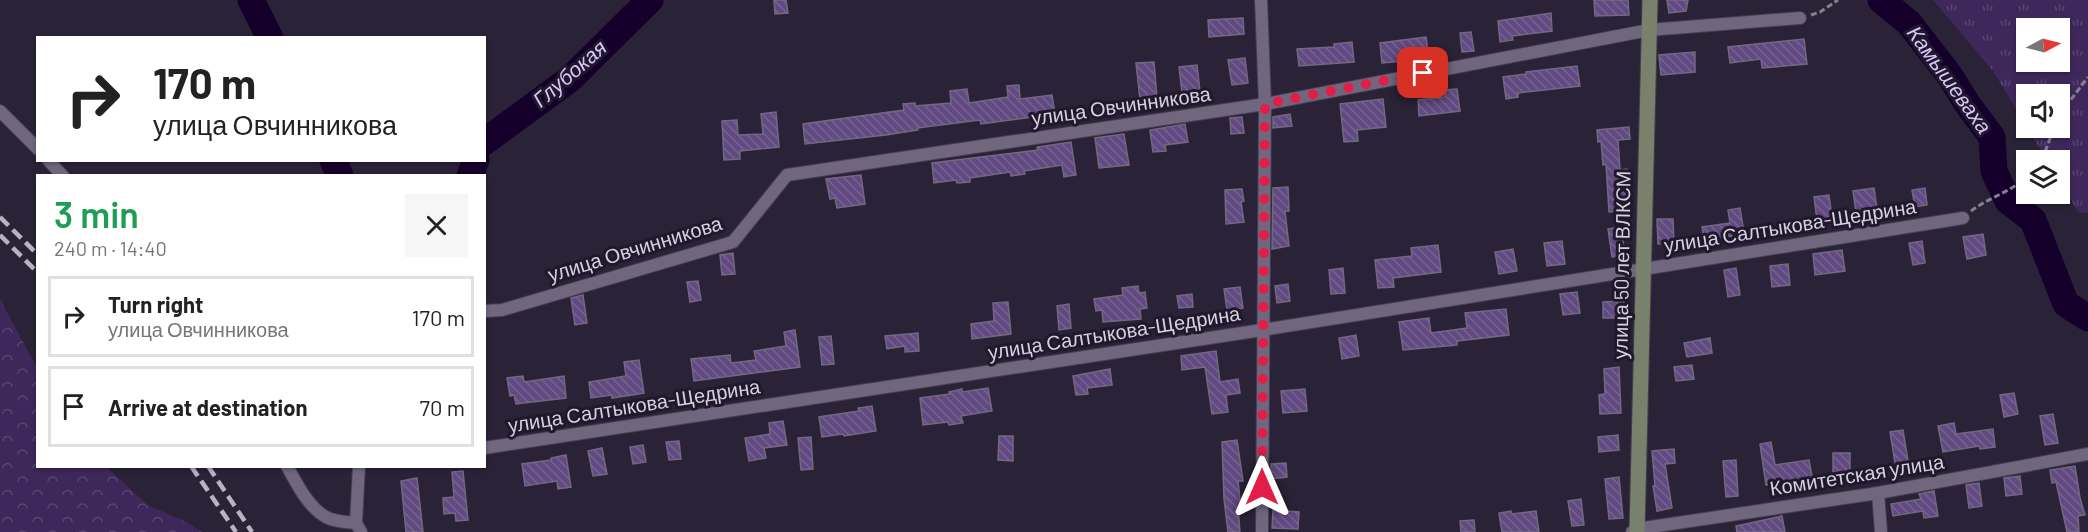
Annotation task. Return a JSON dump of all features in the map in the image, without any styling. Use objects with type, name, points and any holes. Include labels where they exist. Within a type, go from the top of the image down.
[{"type":"main road","name":"улица 50 лет ВЛКСМ","points":[[1636,531],[1650,0]]},
{"type":"street","points":[[1261,0],[1265,104],[1262,532]]},
{"type":"street","name":"улица Овчинникова","points":[[486,311],[502,310],[734,242],[787,175],[1265,104],[1649,30],[1800,18]]},
{"type":"street","points":[[0,111],[36,147]]},
{"type":"street","points":[[50,162],[61,174]]},
{"type":"street","name":"улица Салтыкова-Щедрина","points":[[486,448],[1262,330],[1963,218]]},
{"type":"street","name":"Комитетская улица","points":[[1636,531],[1878,493],[2088,454]]},
{"type":"street","points":[[288,468],[301,490],[319,512],[329,519],[359,527],[360,468]]},
{"type":"street","points":[[1878,493],[1881,532]]},
{"type":"path","points":[[1800,18],[1820,12],[1838,0]]},
{"type":"path","points":[[2070,101],[2088,77]]},
{"type":"path","points":[[1963,218],[1982,203],[2016,186]]},
{"type":"green space","points":[[1933,0],[2088,0],[2088,213],[2078,212],[2070,198],[2070,150],[2041,150],[2033,138],[2070,138],[2070,84],[2016,84],[2016,109],[1993,71]]},
{"type":"green space","points":[[0,299],[36,366],[36,468],[107,468],[148,505],[202,532],[0,532]]},
{"type":"building","points":[[774,0],[786,0],[788,13],[775,14]]},
{"type":"building","points":[[1594,0],[1628,0],[1629,15],[1595,16]]},
{"type":"building","points":[[1667,0],[1688,0],[1686,11],[1669,13]]},
{"type":"building","points":[[1551,13],[1552,31],[1512,36],[1513,40],[1500,42],[1498,21]]},
{"type":"building","points":[[1243,18],[1244,34],[1209,37],[1208,20]]},
{"type":"building","points":[[1471,32],[1474,51],[1462,52],[1460,33]]},
{"type":"building","points":[[1426,37],[1429,59],[1382,63],[1380,43]]},
{"type":"building","points":[[1804,39],[1807,64],[1762,68],[1761,59],[1730,63],[1728,47]]},
{"type":"building","points":[[1352,42],[1354,62],[1299,66],[1297,49],[1334,47],[1334,44]]},
{"type":"building","points":[[1695,52],[1695,72],[1661,75],[1659,55]]},
{"type":"building","points":[[1245,58],[1248,83],[1232,85],[1228,60]]},
{"type":"building","points":[[1154,62],[1157,98],[1140,100],[1136,63]]},
{"type":"building","points":[[1197,65],[1200,91],[1182,93],[1179,67]]},
{"type":"building","points":[[1577,66],[1580,86],[1518,93],[1518,97],[1506,99],[1503,77]]},
{"type":"building","points":[[1019,85],[1020,99],[1052,95],[1055,114],[981,124],[980,120],[917,128],[918,130],[886,135],[805,144],[803,124],[904,110],[903,104],[915,103],[915,106],[951,103],[950,91],[967,89],[969,103],[1008,97],[1007,86]]},
{"type":"building","points":[[1457,89],[1460,111],[1419,116],[1418,100],[1445,97],[1444,90]]},
{"type":"building","points":[[1383,99],[1386,127],[1357,130],[1358,141],[1344,142],[1340,104]]},
{"type":"building","points":[[776,112],[779,147],[740,151],[740,159],[724,160],[722,121],[737,120],[738,135],[763,134],[761,114]]},
{"type":"building","points":[[1290,114],[1292,126],[1273,128],[1273,117]]},
{"type":"building","points":[[1242,117],[1244,133],[1231,134],[1230,118]]},
{"type":"building","points":[[1185,124],[1188,142],[1165,145],[1166,151],[1153,152],[1150,130]]},
{"type":"building","points":[[1629,127],[1630,139],[1618,140],[1620,170],[1627,169],[1629,210],[1609,212],[1606,164],[1603,165],[1601,141],[1598,142],[1597,130]]},
{"type":"building","points":[[1124,134],[1129,165],[1099,168],[1095,138]]},
{"type":"building","points":[[1071,142],[1076,175],[1064,177],[1062,165],[1024,171],[1025,174],[1011,176],[1010,172],[970,178],[970,182],[957,183],[956,180],[934,183],[932,163],[1038,150],[1037,147]]},
{"type":"building","points":[[861,175],[865,204],[837,208],[835,198],[830,199],[826,179]]},
{"type":"building","points":[[1288,187],[1289,211],[1285,211],[1289,246],[1272,249],[1273,188]]},
{"type":"building","points":[[1874,188],[1878,216],[1857,219],[1853,191]]},
{"type":"building","points":[[1925,188],[1927,205],[1915,207],[1912,190]]},
{"type":"building","points":[[1242,189],[1244,222],[1226,224],[1225,190]]},
{"type":"building","points":[[1829,195],[1832,218],[1817,220],[1814,197]]},
{"type":"building","points":[[1740,208],[1745,239],[1733,241],[1732,236],[1704,240],[1702,227],[1730,223],[1728,210]]},
{"type":"building","points":[[1657,219],[1673,219],[1674,243],[1658,244]]},
{"type":"building","points":[[1621,227],[1625,255],[1612,257],[1608,229]]},
{"type":"building","points":[[1983,234],[1986,255],[1967,259],[1963,237]]},
{"type":"building","points":[[1562,241],[1565,264],[1547,266],[1544,243]]},
{"type":"building","points":[[1922,241],[1925,263],[1913,265],[1909,243]]},
{"type":"building","points":[[1438,245],[1441,272],[1393,278],[1394,287],[1378,288],[1375,260],[1412,256],[1411,248]]},
{"type":"building","points":[[1513,249],[1517,271],[1499,274],[1495,252]]},
{"type":"building","points":[[1842,250],[1845,271],[1815,275],[1813,254]]},
{"type":"building","points":[[733,253],[735,274],[722,275],[720,255]]},
{"type":"building","points":[[1788,264],[1790,285],[1772,287],[1770,266]]},
{"type":"building","points":[[1343,268],[1345,293],[1331,294],[1329,270]]},
{"type":"building","points":[[1736,268],[1740,295],[1728,297],[1724,270]]},
{"type":"building","points":[[698,281],[701,300],[690,302],[687,282]]},
{"type":"building","points":[[1288,284],[1290,301],[1277,303],[1275,286]]},
{"type":"building","points":[[1138,286],[1139,293],[1145,292],[1147,308],[1140,309],[1141,319],[1103,322],[1102,310],[1096,311],[1094,299],[1123,295],[1122,288]]},
{"type":"building","points":[[1240,287],[1243,308],[1227,310],[1224,289]]},
{"type":"building","points":[[1577,292],[1580,313],[1563,315],[1560,294]]},
{"type":"building","points":[[1192,294],[1193,307],[1179,308],[1177,296]]},
{"type":"building","points":[[583,295],[587,323],[575,325],[571,298]]},
{"type":"building","points":[[1624,301],[1624,318],[1603,318],[1603,302]]},
{"type":"building","points":[[1008,302],[1011,334],[972,339],[971,324],[994,321],[993,303]]},
{"type":"building","points":[[1069,304],[1071,328],[1059,330],[1057,306]]},
{"type":"building","points":[[1506,309],[1509,335],[1457,341],[1457,345],[1403,350],[1399,322],[1429,318],[1431,333],[1467,328],[1465,313]]},
{"type":"building","points":[[795,330],[800,367],[694,381],[691,359],[730,355],[731,363],[756,360],[754,351],[786,346],[784,332]]},
{"type":"building","points":[[918,333],[919,351],[905,352],[905,346],[887,349],[885,336]]},
{"type":"building","points":[[1356,335],[1359,356],[1342,359],[1339,338]]},
{"type":"building","points":[[831,336],[834,364],[822,365],[819,337]]},
{"type":"building","points":[[1710,338],[1712,353],[1687,357],[1684,343]]},
{"type":"building","points":[[1216,351],[1220,382],[1238,379],[1240,393],[1226,395],[1228,412],[1212,414],[1205,367],[1182,370],[1181,356]]},
{"type":"building","points":[[639,360],[644,393],[612,398],[612,395],[591,398],[589,382],[626,376],[624,362]]},
{"type":"building","points":[[1692,365],[1694,379],[1676,381],[1674,367]]},
{"type":"building","points":[[1619,367],[1621,413],[1600,414],[1599,395],[1605,394],[1604,369]]},
{"type":"building","points":[[1110,369],[1112,385],[1087,388],[1088,394],[1076,395],[1073,376]]},
{"type":"building","points":[[523,376],[524,382],[564,376],[566,398],[516,404],[514,395],[510,396],[507,378]]},
{"type":"building","points":[[988,388],[992,411],[961,416],[963,423],[923,425],[920,398],[950,394],[949,392],[962,389],[962,392]]},
{"type":"building","points":[[1305,389],[1307,411],[1283,413],[1281,391]]},
{"type":"building","points":[[2014,393],[2018,414],[2004,417],[2000,395]]},
{"type":"building","points":[[872,406],[876,431],[822,437],[819,417],[859,411],[858,408]]},
{"type":"building","points":[[2053,414],[2058,443],[2045,445],[2040,416]]},
{"type":"building","points":[[783,421],[787,445],[764,448],[766,458],[749,461],[745,438],[770,434],[769,423]]},
{"type":"building","points":[[1954,423],[1956,434],[1993,429],[1995,447],[1980,449],[1979,446],[1943,452],[1938,426]]},
{"type":"building","points":[[1903,430],[1909,467],[1896,469],[1890,432]]},
{"type":"building","points":[[1618,435],[1619,450],[1599,452],[1598,437]]},
{"type":"building","points":[[999,436],[1013,436],[1013,461],[998,460]]},
{"type":"building","points":[[811,437],[813,469],[801,470],[798,438]]},
{"type":"building","points":[[1237,440],[1243,481],[1238,481],[1241,508],[1238,508],[1240,532],[1228,532],[1222,442]]},
{"type":"building","points":[[679,441],[681,459],[669,460],[666,442]]},
{"type":"building","points":[[1771,442],[1775,465],[1809,460],[1813,482],[1796,484],[1795,481],[1766,485],[1760,444]]},
{"type":"building","points":[[643,445],[646,462],[633,464],[630,447]]},
{"type":"building","points":[[602,448],[607,474],[593,476],[588,451]]},
{"type":"building","points":[[1674,449],[1675,463],[1665,464],[1672,508],[1657,511],[1653,486],[1655,486],[1652,451]]},
{"type":"building","points":[[1833,453],[1850,453],[1850,472],[1833,472]]},
{"type":"building","points":[[566,455],[571,487],[558,489],[557,481],[525,486],[522,464],[551,460],[551,458]]},
{"type":"building","points":[[1736,460],[1738,496],[1726,497],[1723,461]]},
{"type":"building","points":[[1286,463],[1287,477],[1271,479],[1271,464]]},
{"type":"building","points":[[2075,466],[2085,515],[2078,516],[2079,532],[2067,532],[2056,482],[2052,483],[2050,470]]},
{"type":"building","points":[[463,471],[468,520],[456,521],[455,513],[444,514],[443,498],[454,497],[452,472]]},
{"type":"building","points":[[2020,476],[2022,494],[2006,496],[2004,478]]},
{"type":"building","points":[[1619,477],[1623,518],[1609,519],[1605,479]]},
{"type":"building","points":[[417,478],[423,532],[406,532],[401,481]]},
{"type":"building","points":[[1979,483],[1982,506],[1969,508],[1966,485]]},
{"type":"building","points":[[1934,491],[1938,516],[1924,518],[1923,511],[1893,516],[1891,504],[1921,499],[1919,494]]},
{"type":"building","points":[[1581,499],[1584,525],[1572,526],[1568,501]]},
{"type":"building","points":[[1273,510],[1299,512],[1298,529],[1272,528]]},
{"type":"building","points":[[1511,511],[1512,514],[1536,511],[1539,532],[1502,532],[1499,513]]},
{"type":"building","points":[[1782,516],[1785,532],[1737,532],[1736,526]]},
{"type":"building","points":[[1474,520],[1475,532],[1461,532],[1460,521]]},
{"type":"waterway","name":"Глубокая","points":[[251,0],[269,36]]},
{"type":"waterway","name":"Глубокая","points":[[486,141],[570,79],[650,0]]},
{"type":"waterway","name":"Камышеваха","points":[[1881,0],[1909,23],[1950,76],[1992,137],[1994,171],[2008,201],[2033,220],[2066,304],[2088,318]]},
{"type":"waterway","name":"Глубокая","points":[[334,162],[339,174]]},
{"type":"waterway","name":"Глубокая","points":[[471,174],[475,162]]},
{"type":"railway","points":[[0,217],[36,253]]},
{"type":"railway","points":[[0,235],[36,271]]},
{"type":"railway","points":[[192,468],[236,532]]},
{"type":"railway","points":[[209,468],[252,532]]},
{"type":"route","points":[[1262,487],[1265,104],[1423,73]]}]
